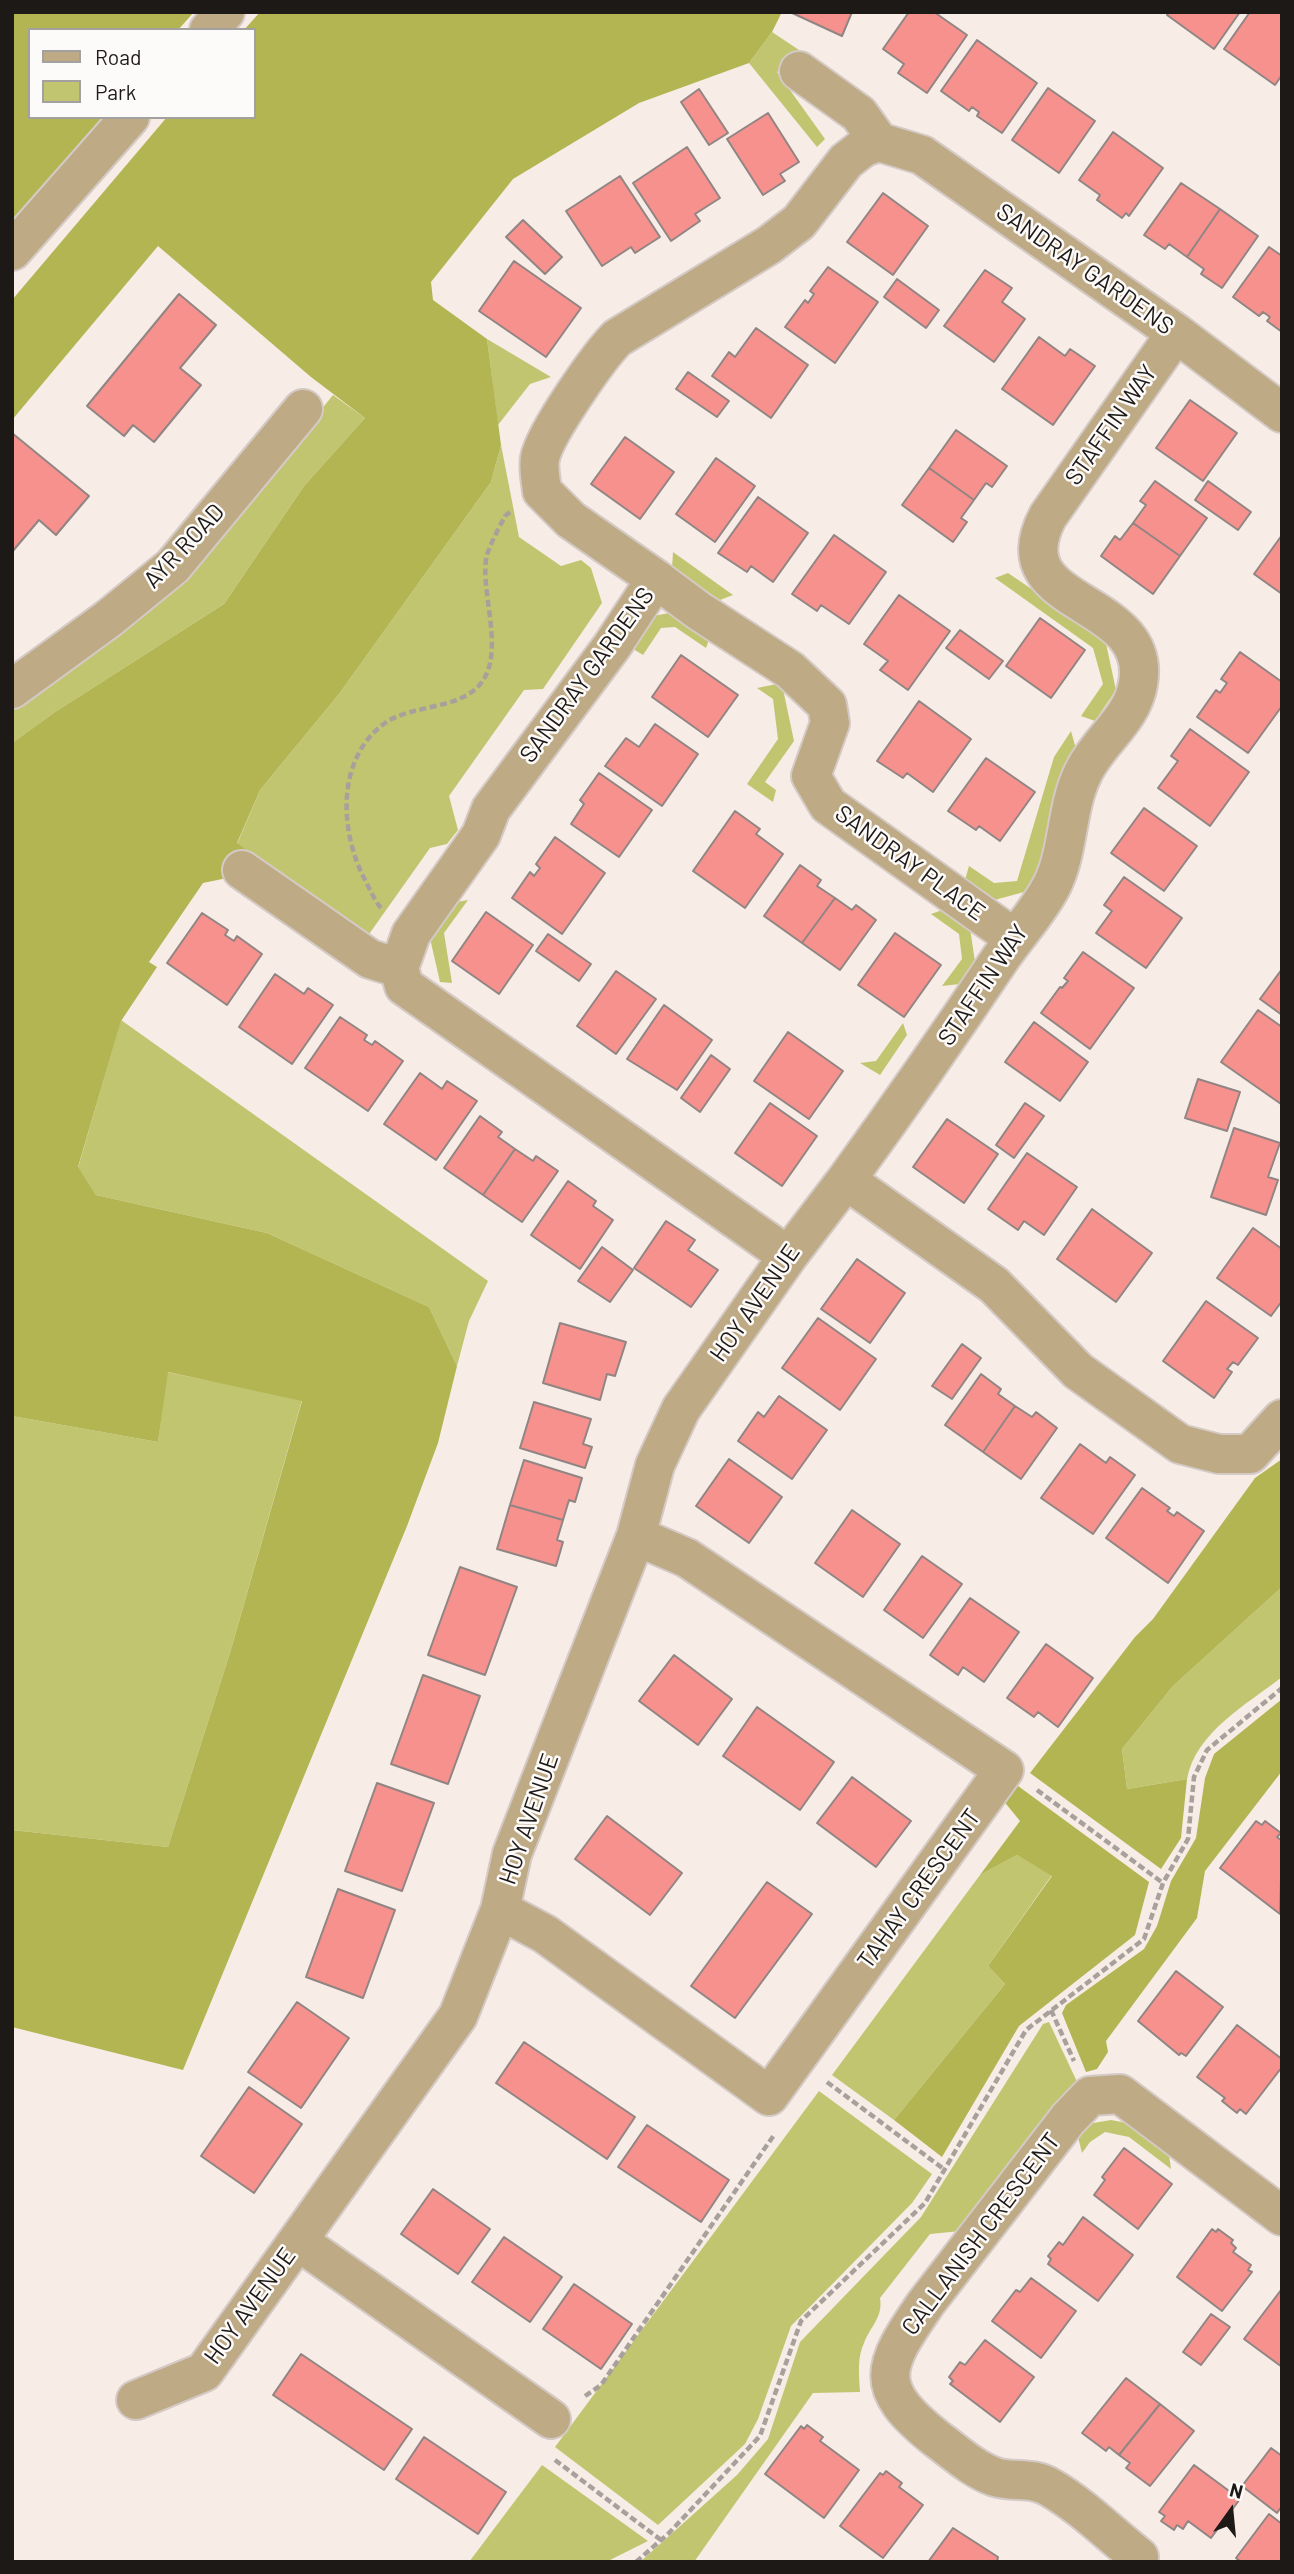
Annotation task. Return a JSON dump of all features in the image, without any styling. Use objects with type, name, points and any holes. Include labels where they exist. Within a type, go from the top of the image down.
[{"type":"street","points":[[211,28],[225,12]]},
{"type":"street","points":[[542,491],[540,458],[555,426],[605,350],[617,338],[769,245],[799,222],[846,161],[864,147],[879,142],[859,114],[799,71]]},
{"type":"street","points":[[12,251],[129,119]]},
{"type":"street","name":"SANDRAY GARDENS","points":[[879,142],[922,155],[1175,333],[1282,413]]},
{"type":"street","name":"STAFFIN WAY","points":[[846,1180],[925,1071],[1053,884],[1083,773],[1131,706],[1138,685],[1140,659],[1124,631],[1045,575],[1037,558],[1037,538],[1048,516],[1175,333]]},
{"type":"street","name":"AYR ROAD","points":[[12,689],[108,619],[173,566],[303,409]]},
{"type":"street","name":"SANDRAY GARDENS","points":[[405,951],[481,835],[491,808],[612,646],[656,579],[571,520],[542,491]]},
{"type":"street","name":"SANDRAY PLACE","points":[[656,579],[699,611],[790,670],[827,705],[830,723],[811,776],[828,805],[1014,938]]},
{"type":"street","points":[[243,870],[370,959],[405,951],[404,986],[788,1256]]},
{"type":"street","points":[[846,1180],[994,1285],[1078,1371],[1180,1444],[1219,1454],[1250,1454],[1282,1419]]},
{"type":"street","name":"HOY AVENUE","points":[[136,2400],[204,2372],[458,2016],[500,1910],[512,1854],[636,1536],[655,1465],[681,1409],[788,1256],[846,1180]]},
{"type":"street","points":[[636,1536],[687,1558],[1004,1770]]},
{"type":"street","name":"TAHAY CRESCENT","points":[[769,2096],[1004,1770]]},
{"type":"street","points":[[500,1910],[545,1934],[769,2096]]},
{"type":"street","points":[[1090,2096],[1120,2094],[1282,2216]]},
{"type":"street","name":"CALLANISH CRESCENT","points":[[1090,2096],[1068,2119],[905,2334],[890,2365],[891,2390],[908,2416],[975,2468],[998,2478],[1032,2479],[1051,2488],[1140,2560]]},
{"type":"street","points":[[298,2241],[551,2419]]},
{"type":"path","points":[[405,951],[358,866],[346,821],[353,766],[367,743],[385,723],[464,696],[485,677],[492,643],[487,556],[505,516],[542,491]]},
{"type":"path","points":[[636,2562],[661,2540],[760,2436],[801,2321],[925,2203],[1026,2030],[1144,1939],[1163,1882],[1188,1839],[1194,1777],[1207,1750],[1282,1688]]},
{"type":"path","points":[[1004,1770],[1163,1882]]},
{"type":"path","points":[[1051,2010],[1090,2096]]},
{"type":"path","points":[[798,2056],[827,2082],[944,2170]]},
{"type":"path","points":[[661,2540],[549,2455],[551,2419],[601,2385],[781,2124],[769,2096]]},
{"type":"green space","points":[[772,32],[805,54],[777,72],[825,139],[817,147],[749,63]]},
{"type":"green space","points":[[487,339],[551,377],[530,384],[498,425]]},
{"type":"green space","points":[[333,395],[365,418],[304,486],[224,604],[55,712],[12,743],[12,704],[194,568]]},
{"type":"green space","points":[[501,445],[519,537],[561,566],[581,560],[591,568],[602,603],[543,689],[524,690],[449,796],[458,830],[447,844],[430,848],[367,937],[237,844],[260,790],[339,694],[491,482]]},
{"type":"green space","points":[[673,552],[733,595],[720,600],[672,568]]},
{"type":"green space","points":[[1008,573],[1105,639],[1116,690],[1095,721],[1081,716],[1103,684],[1093,648],[995,578]]},
{"type":"green space","points":[[675,612],[710,637],[706,648],[675,627],[661,628],[643,655],[630,647],[653,616]]},
{"type":"green space","points":[[777,684],[783,689],[794,741],[765,782],[776,790],[773,802],[747,784],[778,739],[773,699],[757,688]]},
{"type":"green space","points":[[1071,731],[1076,749],[1066,763],[1037,876],[1024,892],[991,901],[965,880],[969,866],[994,883],[1017,881],[1054,757]]},
{"type":"green space","points":[[468,900],[444,933],[452,983],[440,982],[429,934],[451,903]]},
{"type":"green space","points":[[945,909],[970,928],[975,962],[960,984],[942,986],[962,959],[959,934],[931,914]]},
{"type":"green space","points":[[121,1020],[488,1281],[469,1321],[457,1366],[429,1307],[267,1233],[96,1195],[78,1168]]},
{"type":"green space","points":[[903,1023],[907,1035],[880,1075],[860,1063],[876,1061]]},
{"type":"green space","points":[[167,1372],[302,1400],[230,1653],[168,1847],[12,1830],[12,1416],[158,1442]]},
{"type":"green space","points":[[1282,1587],[1282,1677],[1238,1709],[1212,1733],[1192,1762],[1187,1779],[1127,1789],[1122,1749],[1173,1686]]},
{"type":"green space","points":[[1017,1855],[1052,1875],[988,1966],[1005,1984],[894,2120],[832,2075],[980,1875]]},
{"type":"green space","points":[[1049,2022],[1079,2086],[1073,2085],[961,2231],[930,2234],[880,2298],[880,2311],[860,2355],[860,2392],[813,2393],[694,2562],[640,2562],[737,2475],[768,2439],[800,2342],[921,2217],[1043,2024]]},
{"type":"green space","points":[[819,2091],[932,2174],[912,2203],[791,2326],[758,2419],[745,2444],[658,2525],[555,2447]]},
{"type":"green space","points":[[1111,2120],[1127,2123],[1169,2155],[1171,2169],[1129,2137],[1105,2132],[1090,2142],[1082,2153],[1078,2137],[1093,2123]]},
{"type":"green space","points":[[542,2465],[648,2541],[606,2562],[469,2562]]},
{"type":"shaded area","points":[[12,12],[194,12],[180,28],[28,28],[28,119],[101,119],[12,220]]},
{"type":"shaded area","points":[[260,12],[782,12],[772,32],[749,63],[639,103],[513,179],[431,282],[433,300],[487,339],[501,445],[491,482],[339,694],[260,790],[237,843],[245,849],[227,878],[203,883],[149,962],[157,967],[121,1021],[78,1167],[96,1195],[267,1233],[429,1307],[457,1366],[438,1443],[407,1526],[183,2070],[12,2027],[12,1830],[168,1847],[230,1653],[302,1401],[168,1372],[158,1442],[12,1416],[12,743],[55,712],[224,604],[304,486],[365,418],[311,377],[158,246],[12,420],[12,300],[165,119],[256,119],[256,28],[246,28]]},
{"type":"shaded area","points":[[1282,1459],[1282,1587],[1173,1686],[1122,1749],[1127,1789],[1187,1779],[1181,1838],[1161,1869],[1030,1773],[1135,1637],[1153,1619],[1255,1478]]},
{"type":"shaded area","points":[[1282,1699],[1282,1771],[1205,1871],[1197,1918],[1106,2041],[1108,2052],[1097,2069],[1086,2072],[1062,2013],[1066,2005],[1144,1949],[1157,1926],[1171,1881],[1196,1838],[1205,1778],[1214,1754]]},
{"type":"shaded area","points":[[1014,1783],[1149,1882],[1135,1935],[1019,2026],[942,2157],[894,2120],[1005,1984],[988,1966],[1052,1876],[1017,1855],[980,1875],[1020,1821],[1002,1799]]},
{"type":"building","points":[[790,12],[852,12],[842,36]]},
{"type":"building","points":[[909,12],[934,12],[967,35],[927,93],[898,73],[904,64],[883,49]]},
{"type":"building","points":[[1169,12],[1240,12],[1214,49],[1167,15]]},
{"type":"building","points":[[1250,12],[1282,12],[1282,75],[1275,85],[1224,49]]},
{"type":"building","points":[[977,40],[1037,83],[1002,133],[977,116],[979,112],[972,107],[969,111],[941,91]]},
{"type":"building","points":[[1048,88],[1095,121],[1059,173],[1012,140]]},
{"type":"building","points":[[699,89],[728,133],[709,145],[681,102]]},
{"type":"building","points":[[768,113],[799,162],[780,174],[785,181],[763,195],[727,139]]},
{"type":"building","points":[[1113,132],[1163,168],[1129,216],[1126,213],[1122,218],[1097,200],[1100,195],[1079,180]]},
{"type":"building","points":[[687,147],[720,198],[695,214],[700,221],[671,241],[633,183]]},
{"type":"building","points":[[620,176],[660,237],[635,253],[631,247],[602,266],[566,211]]},
{"type":"building","points":[[1181,183],[1220,209],[1187,257],[1169,244],[1165,249],[1144,235]]},
{"type":"building","points":[[883,193],[928,226],[893,275],[847,242]]},
{"type":"building","points":[[1220,209],[1258,236],[1222,288],[1201,274],[1204,269],[1187,257]]},
{"type":"building","points":[[523,220],[562,257],[545,274],[506,237]]},
{"type":"building","points":[[1269,247],[1282,256],[1282,332],[1267,321],[1270,317],[1263,312],[1259,316],[1233,297]]},
{"type":"building","points":[[514,261],[581,308],[546,357],[479,311]]},
{"type":"building","points":[[828,267],[878,302],[835,363],[785,327],[805,300],[808,303],[814,294],[810,291]]},
{"type":"building","points":[[985,270],[1012,288],[1002,302],[1025,319],[994,362],[944,326]]},
{"type":"building","points":[[897,279],[939,310],[926,328],[884,297]]},
{"type":"building","points":[[179,294],[216,325],[180,368],[201,385],[154,442],[133,425],[124,436],[87,406]]},
{"type":"building","points":[[756,328],[808,365],[771,418],[712,376],[729,352],[735,357]]},
{"type":"building","points":[[1039,337],[1065,356],[1070,349],[1095,366],[1053,425],[1002,389]]},
{"type":"building","points":[[688,372],[729,401],[717,417],[676,389]]},
{"type":"building","points":[[1190,400],[1237,433],[1203,481],[1156,448]]},
{"type":"building","points":[[956,430],[1007,466],[992,487],[986,483],[974,500],[929,468]]},
{"type":"building","points":[[12,433],[89,496],[56,535],[39,520],[12,552]]},
{"type":"building","points":[[625,437],[674,472],[640,519],[591,484]]},
{"type":"building","points":[[716,458],[755,486],[715,542],[676,514]]},
{"type":"building","points":[[929,468],[974,500],[961,518],[967,522],[953,542],[902,505]]},
{"type":"building","points":[[1155,481],[1207,518],[1180,556],[1133,523],[1146,505],[1140,501]]},
{"type":"building","points":[[1208,481],[1251,512],[1238,530],[1195,500]]},
{"type":"building","points":[[758,497],[808,533],[773,582],[751,566],[747,572],[718,553]]},
{"type":"building","points":[[1133,523],[1180,556],[1153,594],[1101,556],[1115,536],[1120,540]]},
{"type":"building","points":[[834,535],[886,572],[849,624],[821,605],[817,611],[792,594]]},
{"type":"building","points":[[1282,535],[1282,594],[1254,574]]},
{"type":"building","points":[[899,595],[950,631],[908,690],[880,670],[888,661],[864,644]]},
{"type":"building","points":[[1040,618],[1085,650],[1051,698],[1006,666]]},
{"type":"building","points":[[960,630],[1003,661],[989,679],[946,648]]},
{"type":"building","points":[[1240,652],[1282,682],[1282,706],[1248,753],[1197,717],[1216,690],[1220,693],[1227,683],[1221,679]]},
{"type":"building","points":[[681,655],[738,695],[708,737],[652,697]]},
{"type":"building","points":[[919,701],[971,739],[933,792],[907,773],[903,778],[877,761]]},
{"type":"building","points":[[655,724],[698,754],[662,806],[605,766],[626,738],[639,747]]},
{"type":"building","points":[[1190,729],[1249,772],[1210,826],[1158,788],[1178,761],[1171,756]]},
{"type":"building","points":[[986,758],[1035,792],[1000,841],[979,826],[976,830],[948,811]]},
{"type":"building","points":[[599,773],[652,810],[619,857],[571,824],[584,804],[580,800]]},
{"type":"building","points":[[1144,808],[1197,846],[1164,891],[1111,853]]},
{"type":"building","points":[[735,811],[760,829],[756,834],[783,854],[745,908],[693,871]]},
{"type":"building","points":[[555,837],[605,873],[562,934],[512,898],[530,872],[534,876],[540,868],[536,864]]},
{"type":"building","points":[[800,865],[821,880],[817,886],[835,898],[802,943],[764,916]]},
{"type":"building","points":[[1124,877],[1182,918],[1146,968],[1096,933],[1112,911],[1104,905]]},
{"type":"building","points":[[835,898],[852,910],[856,905],[876,920],[840,970],[802,943]]},
{"type":"building","points":[[486,912],[533,945],[499,994],[452,961]]},
{"type":"building","points":[[202,913],[228,930],[225,935],[234,941],[237,936],[262,954],[227,1005],[167,963]]},
{"type":"building","points":[[895,933],[941,965],[904,1017],[858,985]]},
{"type":"building","points":[[548,934],[591,964],[579,981],[536,951]]},
{"type":"building","points":[[1083,952],[1134,988],[1090,1049],[1041,1013],[1060,987],[1068,981],[1064,978]]},
{"type":"building","points":[[1282,969],[1282,1015],[1260,999]]},
{"type":"building","points":[[616,971],[656,999],[616,1054],[577,1026]]},
{"type":"building","points":[[275,974],[304,994],[308,988],[333,1005],[292,1064],[239,1027]]},
{"type":"building","points":[[664,1005],[712,1040],[677,1090],[627,1059]]},
{"type":"building","points":[[1258,1010],[1282,1027],[1281,1104],[1221,1062]]},
{"type":"building","points":[[340,1017],[367,1035],[364,1040],[372,1045],[375,1041],[403,1061],[368,1111],[305,1068]]},
{"type":"building","points":[[1034,1022],[1088,1062],[1060,1101],[1005,1062]]},
{"type":"building","points":[[788,1032],[843,1071],[809,1119],[754,1081]]},
{"type":"building","points":[[711,1055],[730,1069],[700,1112],[681,1098]]},
{"type":"building","points":[[420,1073],[442,1089],[447,1081],[477,1101],[436,1160],[384,1124]]},
{"type":"building","points":[[1198,1079],[1240,1092],[1227,1131],[1185,1118]]},
{"type":"building","points":[[770,1103],[817,1136],[782,1186],[735,1153]]},
{"type":"building","points":[[1025,1103],[1044,1116],[1014,1158],[996,1145]]},
{"type":"building","points":[[480,1116],[502,1132],[498,1137],[515,1149],[483,1195],[444,1168]]},
{"type":"building","points":[[947,1119],[998,1154],[964,1203],[913,1167]]},
{"type":"building","points":[[1234,1128],[1280,1143],[1268,1177],[1278,1180],[1266,1215],[1211,1197]]},
{"type":"building","points":[[515,1149],[533,1161],[536,1156],[558,1171],[522,1222],[483,1195]]},
{"type":"building","points":[[1027,1153],[1077,1187],[1044,1235],[1024,1221],[1018,1230],[988,1209]]},
{"type":"building","points":[[568,1181],[596,1201],[593,1206],[613,1220],[580,1269],[531,1235]]},
{"type":"building","points":[[1092,1209],[1152,1253],[1116,1302],[1057,1259]]},
{"type":"building","points":[[666,1221],[695,1240],[688,1250],[718,1270],[691,1307],[634,1268]]},
{"type":"building","points":[[1253,1228],[1282,1249],[1282,1301],[1271,1316],[1217,1278]]},
{"type":"building","points":[[602,1247],[633,1270],[610,1302],[578,1281]]},
{"type":"building","points":[[857,1259],[905,1293],[870,1343],[821,1309]]},
{"type":"building","points":[[1206,1301],[1258,1338],[1238,1365],[1233,1362],[1227,1369],[1232,1372],[1214,1398],[1163,1361]]},
{"type":"building","points":[[818,1318],[876,1359],[840,1410],[782,1368]]},
{"type":"building","points":[[560,1323],[626,1342],[615,1376],[607,1374],[600,1400],[543,1383]]},
{"type":"building","points":[[962,1344],[981,1358],[952,1399],[932,1386]]},
{"type":"building","points":[[981,1374],[1001,1389],[998,1394],[1015,1406],[983,1452],[945,1425]]},
{"type":"building","points":[[779,1396],[827,1430],[792,1479],[738,1441],[758,1412],[764,1417]]},
{"type":"building","points":[[534,1402],[591,1419],[583,1444],[592,1447],[585,1468],[520,1448]]},
{"type":"building","points":[[1015,1406],[1032,1417],[1036,1412],[1057,1428],[1021,1479],[983,1452]]},
{"type":"building","points":[[1080,1444],[1106,1463],[1110,1457],[1135,1475],[1093,1534],[1041,1498]]},
{"type":"building","points":[[729,1459],[782,1497],[749,1543],[696,1506]]},
{"type":"building","points":[[524,1460],[582,1478],[575,1502],[569,1500],[563,1520],[510,1505]]},
{"type":"building","points":[[1142,1488],[1170,1508],[1167,1511],[1174,1516],[1177,1512],[1204,1531],[1168,1583],[1106,1538]]},
{"type":"building","points":[[510,1505],[563,1520],[557,1540],[563,1542],[556,1566],[497,1549]]},
{"type":"building","points":[[852,1510],[900,1544],[863,1597],[815,1563]]},
{"type":"building","points":[[922,1556],[962,1584],[923,1638],[884,1610]]},
{"type":"building","points":[[460,1567],[517,1587],[485,1675],[428,1655]]},
{"type":"building","points":[[970,1598],[1019,1632],[984,1682],[963,1667],[958,1675],[930,1655]]},
{"type":"building","points":[[1046,1644],[1093,1678],[1058,1727],[1038,1712],[1034,1717],[1007,1698]]},
{"type":"building","points":[[674,1655],[732,1699],[698,1745],[639,1701]]},
{"type":"building","points":[[423,1675],[480,1696],[448,1784],[391,1764]]},
{"type":"building","points":[[757,1707],[834,1762],[800,1810],[723,1756]]},
{"type":"building","points":[[852,1777],[911,1821],[876,1867],[817,1823]]},
{"type":"building","points":[[377,1783],[434,1803],[402,1891],[345,1871]]},
{"type":"building","points":[[607,1816],[682,1873],[650,1915],[575,1859]]},
{"type":"building","points":[[1256,1821],[1262,1825],[1265,1821],[1281,1833],[1277,1837],[1282,1841],[1280,1914],[1220,1868]]},
{"type":"building","points":[[767,1882],[812,1914],[735,2018],[691,1986]]},
{"type":"building","points":[[338,1889],[395,1910],[363,1998],[306,1977]]},
{"type":"building","points":[[1176,1971],[1223,2007],[1186,2056],[1181,2053],[1179,2055],[1138,2021]]},
{"type":"building","points":[[297,2002],[349,2038],[301,2108],[248,2072]]},
{"type":"building","points":[[1237,2025],[1282,2059],[1282,2067],[1246,2114],[1240,2109],[1237,2113],[1222,2101],[1225,2098],[1197,2077]]},
{"type":"building","points":[[524,2042],[635,2117],[607,2159],[496,2083]]},
{"type":"building","points":[[249,2087],[302,2124],[254,2193],[201,2156]]},
{"type":"building","points":[[647,2125],[729,2180],[701,2222],[618,2167]]},
{"type":"building","points":[[1124,2148],[1172,2184],[1138,2229],[1094,2195],[1105,2180],[1102,2177]]},
{"type":"building","points":[[433,2189],[490,2229],[458,2274],[401,2234]]},
{"type":"building","points":[[1083,2217],[1133,2255],[1098,2301],[1048,2264],[1051,2259],[1048,2256],[1059,2242],[1063,2245]]},
{"type":"building","points":[[1212,2229],[1216,2232],[1218,2229],[1233,2240],[1231,2243],[1236,2248],[1233,2252],[1251,2265],[1248,2270],[1252,2272],[1222,2311],[1177,2277]]},
{"type":"building","points":[[504,2237],[562,2277],[530,2322],[472,2282]]},
{"type":"building","points":[[1031,2278],[1076,2311],[1041,2358],[992,2321],[1016,2290],[1020,2292]]},
{"type":"building","points":[[574,2284],[632,2324],[601,2369],[543,2329]]},
{"type":"building","points":[[1282,2291],[1282,2367],[1244,2339]]},
{"type":"building","points":[[1211,2314],[1230,2327],[1201,2365],[1183,2352]]},
{"type":"building","points":[[985,2340],[1034,2377],[1000,2422],[950,2384],[953,2381],[949,2377],[960,2362],[965,2365]]},
{"type":"building","points":[[301,2354],[412,2429],[384,2470],[273,2395]]},
{"type":"building","points":[[1126,2378],[1160,2404],[1119,2455],[1109,2447],[1106,2451],[1082,2433]]},
{"type":"building","points":[[1160,2404],[1194,2431],[1150,2486],[1126,2468],[1130,2463],[1119,2455]]},
{"type":"building","points":[[807,2425],[823,2437],[820,2441],[859,2470],[824,2518],[765,2474],[801,2426],[804,2429]]},
{"type":"building","points":[[424,2437],[506,2492],[478,2534],[396,2479]]},
{"type":"building","points":[[1271,2448],[1282,2456],[1282,2506],[1277,2513],[1242,2486]]},
{"type":"building","points":[[1194,2465],[1240,2499],[1211,2538],[1188,2521],[1183,2529],[1177,2525],[1174,2530],[1161,2521],[1165,2516],[1159,2512]]},
{"type":"building","points":[[886,2471],[902,2483],[899,2487],[923,2505],[883,2558],[840,2526],[880,2473],[883,2475]]},
{"type":"building","points":[[1269,2514],[1282,2524],[1282,2562],[1241,2562],[1236,2558]]},
{"type":"building","points":[[953,2528],[998,2557],[997,2562],[928,2562]]}]
